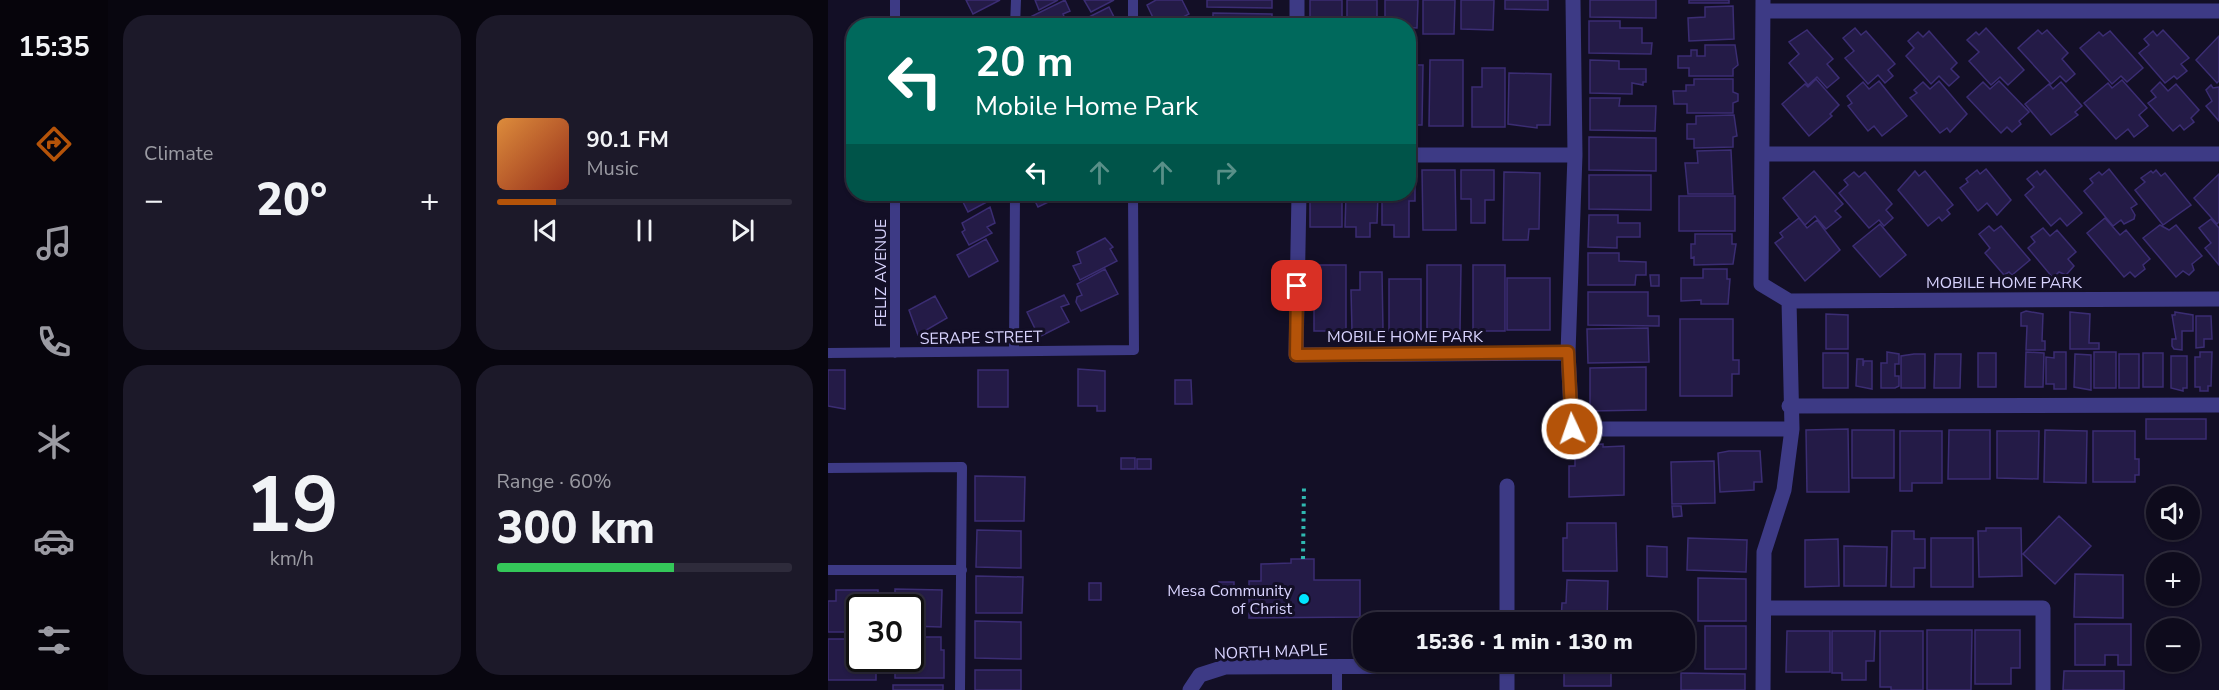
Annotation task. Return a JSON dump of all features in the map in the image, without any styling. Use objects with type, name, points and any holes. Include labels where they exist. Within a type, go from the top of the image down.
[{"type":"street","points":[[1297,0],[1297,18]]},
{"type":"street","points":[[1573,0],[1575,155],[1568,352],[1572,429],[1792,429]]},
{"type":"street","points":[[1763,690],[1764,552],[1784,490],[1792,429],[1789,406],[1789,301],[1761,284],[1763,6],[2219,11]]},
{"type":"street","points":[[1763,154],[2219,154]]},
{"type":"street","points":[[1416,155],[1575,155]]},
{"type":"street","name":"MOBILE HOME PARK","points":[[1299,201],[1296,355],[1568,352]]},
{"type":"street","name":"MOBILE HOME PARK","points":[[1789,301],[2219,299]]},
{"type":"street","points":[[1789,406],[2219,405]]},
{"type":"street","points":[[1507,486],[1507,612]]},
{"type":"street","points":[[1764,608],[2043,608],[2043,690]]},
{"type":"street","name":"NORTH MAPLE","points":[[1190,690],[1200,675],[1225,668],[1353,667]]},
{"type":"street","points":[[1507,672],[1507,690]]},
{"type":"lane","points":[[895,0],[895,18]]},
{"type":"lane","points":[[1016,0],[1016,18]]},
{"type":"lane","points":[[1133,0],[1133,18]]},
{"type":"lane","name":"FELIZ AVENUE","points":[[895,201],[895,352]]},
{"type":"lane","points":[[1014,351],[1015,201]]},
{"type":"lane","name":"SERAPE STREET","points":[[828,353],[1134,350],[1133,201]]},
{"type":"lane","points":[[828,468],[962,468],[960,690]]},
{"type":"lane","points":[[828,570],[962,570]]},
{"type":"lane","points":[[1337,667],[1337,690]]},
{"type":"path","points":[[1303,559],[1304,486]]},
{"type":"building","points":[[966,0],[1000,0],[973,14]]},
{"type":"building","points":[[1035,0],[1058,0],[1039,10]]},
{"type":"building","points":[[1065,0],[1070,11],[1063,14],[1065,18],[1028,18]]},
{"type":"building","points":[[1084,0],[1114,0],[1091,12]]},
{"type":"building","points":[[1156,0],[1182,0],[1189,14],[1181,18],[1153,18],[1147,5]]},
{"type":"building","points":[[1207,0],[1272,0],[1272,8],[1207,7]]},
{"type":"building","points":[[1310,0],[1342,0],[1342,18],[1310,18]]},
{"type":"building","points":[[1347,0],[1377,0],[1377,18],[1347,18]]},
{"type":"building","points":[[1385,0],[1418,0],[1417,28],[1416,18],[1385,18]]},
{"type":"building","points":[[1423,0],[1455,0],[1454,34],[1423,34]]},
{"type":"building","points":[[1461,0],[1494,0],[1493,30],[1461,29]]},
{"type":"building","points":[[1505,0],[1548,0],[1548,10],[1505,9]]},
{"type":"building","points":[[1590,0],[1656,0],[1656,18],[1590,17]]},
{"type":"building","points":[[1689,0],[1729,0],[1729,3],[1689,3]]},
{"type":"building","points":[[1733,6],[1734,39],[1689,41],[1688,18],[1705,17],[1705,7]]},
{"type":"building","points":[[1109,7],[1114,17],[1110,18],[1087,18]]},
{"type":"building","points":[[1213,13],[1272,14],[1272,18],[1213,18]]},
{"type":"building","points":[[1589,21],[1620,21],[1620,28],[1642,28],[1642,43],[1652,43],[1651,54],[1589,53]]},
{"type":"building","points":[[1855,28],[1861,35],[1866,31],[1895,64],[1888,70],[1893,76],[1885,83],[1878,75],[1868,84],[1845,58],[1854,51],[1843,38]]},
{"type":"building","points":[[1986,28],[2024,70],[2008,85],[2000,77],[1991,85],[1969,61],[1979,52],[1967,40],[1976,32],[1979,35]]},
{"type":"building","points":[[1807,30],[1833,59],[1827,64],[1839,78],[1827,88],[1817,77],[1808,85],[1789,63],[1799,54],[1789,42]]},
{"type":"building","points":[[2038,30],[2042,34],[2047,30],[2068,53],[2062,59],[2075,74],[2066,82],[2060,76],[2051,84],[2018,48]]},
{"type":"building","points":[[2163,30],[2189,58],[2181,64],[2187,71],[2177,79],[2174,76],[2165,83],[2139,53],[2149,45],[2144,39],[2153,31],[2157,36]]},
{"type":"building","points":[[1929,31],[1957,63],[1951,69],[1959,77],[1949,86],[1939,76],[1931,84],[1906,56],[1914,48],[1908,41],[1918,32],[1923,37]]},
{"type":"building","points":[[2110,31],[2143,68],[2127,82],[2121,76],[2112,84],[2080,48],[2099,32],[2103,36]]},
{"type":"building","points":[[2219,36],[2219,81],[2217,83],[2196,60]]},
{"type":"building","points":[[1705,45],[1735,45],[1738,65],[1733,69],[1733,76],[1689,76],[1689,68],[1678,68],[1678,56],[1691,56],[1691,50],[1697,50],[1697,56],[1705,56]]},
{"type":"building","points":[[1430,60],[1463,60],[1463,126],[1429,126]]},
{"type":"building","points":[[1590,60],[1619,61],[1619,69],[1646,69],[1646,82],[1643,82],[1643,85],[1632,83],[1632,94],[1590,93]]},
{"type":"building","points":[[1416,65],[1423,65],[1422,125],[1416,125]]},
{"type":"building","points":[[1482,68],[1505,68],[1505,127],[1472,127],[1472,87],[1482,87]]},
{"type":"building","points":[[1509,73],[1551,74],[1550,125],[1537,125],[1537,128],[1508,124]]},
{"type":"building","points":[[1694,79],[1733,79],[1733,92],[1738,94],[1738,101],[1733,103],[1733,113],[1687,113],[1687,104],[1674,104],[1673,91],[1686,91],[1686,85],[1694,85]]},
{"type":"building","points":[[1816,79],[1839,105],[1830,114],[1832,116],[1809,136],[1782,104],[1805,84],[1808,87]]},
{"type":"building","points":[[2122,80],[2147,108],[2139,115],[2148,126],[2134,137],[2128,129],[2116,139],[2084,103],[2108,83],[2112,88]]},
{"type":"building","points":[[1879,81],[1907,116],[1882,136],[1874,126],[1868,131],[1848,106],[1852,103],[1847,96],[1863,82],[1869,89]]},
{"type":"building","points":[[1939,81],[1967,114],[1950,132],[1947,128],[1940,133],[1910,98],[1917,93],[1914,90],[1923,82],[1930,89]]},
{"type":"building","points":[[1999,81],[2029,112],[2012,132],[2007,127],[2001,133],[1967,97],[1983,82],[1990,89]]},
{"type":"building","points":[[2061,82],[2082,106],[2075,112],[2078,115],[2051,135],[2025,104],[2049,84],[2053,89]]},
{"type":"building","points":[[2160,82],[2168,91],[2176,84],[2199,110],[2191,118],[2194,122],[2184,130],[2180,125],[2173,131],[2148,103],[2156,97],[2151,91]]},
{"type":"building","points":[[2211,85],[2213,88],[2219,87],[2219,121],[2206,106],[2212,101],[2206,90]]},
{"type":"building","points":[[1590,98],[1620,98],[1619,106],[1656,106],[1655,131],[1590,130]]},
{"type":"building","points":[[1734,115],[1737,136],[1733,137],[1733,147],[1694,148],[1694,139],[1687,139],[1687,124],[1696,124],[1696,116]]},
{"type":"building","points":[[1589,137],[1656,138],[1656,171],[1589,170]]},
{"type":"building","points":[[1731,150],[1733,194],[1688,194],[1685,163],[1698,163],[1697,151]]},
{"type":"building","points":[[1986,169],[2011,200],[1997,215],[1987,203],[1978,211],[1960,188],[1968,182],[1966,179],[1977,170],[1980,174]]},
{"type":"building","points":[[2109,169],[2137,204],[2131,208],[2135,215],[2134,219],[2124,224],[2121,220],[2113,226],[2084,191],[2093,183],[2090,179],[2099,172],[2102,175]]},
{"type":"building","points":[[1422,170],[1455,170],[1456,230],[1423,230]]},
{"type":"building","points":[[1461,170],[1494,170],[1494,200],[1485,200],[1485,223],[1471,223],[1471,199],[1461,199]]},
{"type":"building","points":[[2045,170],[2082,213],[2067,226],[2060,218],[2051,226],[2025,195],[2034,187],[2027,179],[2037,171],[2040,175]]},
{"type":"building","points":[[2156,170],[2161,176],[2165,173],[2191,205],[2163,225],[2135,190],[2145,182],[2141,178]]},
{"type":"building","points":[[1814,171],[1843,204],[1835,211],[1841,217],[1826,229],[1815,216],[1805,225],[1783,198]]},
{"type":"building","points":[[1915,171],[1919,176],[1925,171],[1953,205],[1947,210],[1950,214],[1942,221],[1939,217],[1928,226],[1898,190]]},
{"type":"building","points":[[1504,172],[1540,173],[1539,229],[1529,229],[1528,240],[1503,240]]},
{"type":"building","points":[[1854,172],[1859,177],[1865,172],[1892,204],[1886,210],[1893,218],[1884,226],[1879,220],[1869,228],[1839,193],[1848,185],[1844,180]]},
{"type":"building","points":[[2219,174],[2219,222],[2217,224],[2194,198]]},
{"type":"building","points":[[1589,175],[1651,175],[1651,210],[1589,209]]},
{"type":"building","points":[[1679,196],[1735,196],[1735,231],[1679,231]]},
{"type":"building","points":[[962,201],[989,201],[968,212]]},
{"type":"building","points":[[1035,201],[1050,201],[1038,207]]},
{"type":"building","points":[[1310,201],[1342,201],[1342,227],[1310,227]]},
{"type":"building","points":[[1346,201],[1378,201],[1377,223],[1370,223],[1370,237],[1356,237],[1356,227],[1345,227]]},
{"type":"building","points":[[1382,201],[1409,201],[1409,237],[1394,237],[1394,225],[1382,225]]},
{"type":"building","points":[[990,207],[995,223],[987,227],[992,233],[969,245],[962,232],[965,230],[962,223]]},
{"type":"building","points":[[1589,215],[1618,215],[1618,223],[1640,223],[1640,237],[1617,237],[1617,248],[1588,247]]},
{"type":"building","points":[[1799,218],[1807,228],[1817,220],[1840,250],[1805,281],[1775,243],[1783,237],[1780,233]]},
{"type":"building","points":[[2105,218],[2120,235],[2126,230],[2150,259],[2143,265],[2145,269],[2135,277],[2130,272],[2124,277],[2087,233]]},
{"type":"building","points":[[2211,219],[2219,228],[2219,265],[2205,248],[2211,243],[2199,228]]},
{"type":"building","points":[[1880,224],[1906,255],[1880,277],[1853,246]]},
{"type":"building","points":[[2160,225],[2169,230],[2176,225],[2202,256],[2192,264],[2194,270],[2189,275],[2183,271],[2176,277],[2143,238]]},
{"type":"building","points":[[1989,226],[1994,231],[2001,226],[2030,260],[2012,275],[2009,272],[2004,275],[1985,253],[1990,248],[1979,234]]},
{"type":"building","points":[[2043,228],[2050,236],[2057,230],[2076,252],[2068,259],[2074,266],[2066,275],[2059,272],[2053,278],[2028,248],[2035,242],[2031,237]]},
{"type":"building","points":[[1695,234],[1732,234],[1732,244],[1736,244],[1733,264],[1694,265],[1694,257],[1691,258],[1691,244],[1695,244]]},
{"type":"building","points":[[1105,238],[1113,247],[1110,249],[1117,261],[1080,280],[1073,266],[1081,263],[1077,252]]},
{"type":"building","points":[[986,239],[998,261],[969,277],[957,255]]},
{"type":"building","points":[[1588,253],[1619,253],[1619,261],[1646,262],[1646,275],[1636,275],[1635,285],[1588,285]]},
{"type":"building","points":[[1314,265],[1346,265],[1346,331],[1314,331]]},
{"type":"building","points":[[1427,265],[1461,265],[1460,331],[1427,331]]},
{"type":"building","points":[[1473,265],[1505,265],[1505,331],[1473,331]]},
{"type":"building","points":[[1105,269],[1118,294],[1081,311],[1076,302],[1077,297],[1082,295],[1077,284]]},
{"type":"building","points":[[1703,269],[1727,269],[1727,279],[1730,279],[1728,304],[1701,304],[1701,300],[1681,301],[1681,278],[1703,278]]},
{"type":"building","points":[[1360,272],[1382,272],[1383,330],[1352,331],[1351,290],[1360,290]]},
{"type":"building","points":[[1650,275],[1659,275],[1659,286],[1651,286]]},
{"type":"building","points":[[1507,278],[1550,278],[1550,330],[1507,330]]},
{"type":"building","points":[[1389,279],[1421,279],[1421,331],[1389,331]]},
{"type":"building","points":[[1588,292],[1648,292],[1648,316],[1659,316],[1659,326],[1588,325]]},
{"type":"building","points":[[1064,295],[1069,304],[1061,307],[1069,322],[1039,337],[1027,312]]},
{"type":"building","points":[[935,296],[947,318],[918,335],[909,310]]},
{"type":"building","points":[[2026,311],[2043,314],[2042,341],[2045,341],[2045,350],[2026,350],[2027,326],[2021,326],[2021,313]]},
{"type":"building","points":[[2070,312],[2090,314],[2089,343],[2099,343],[2099,349],[2070,349]]},
{"type":"building","points":[[2175,312],[2193,315],[2193,331],[2182,331],[2182,350],[2174,349],[2172,346],[2172,339],[2176,339],[2172,315],[2175,315]]},
{"type":"building","points":[[1826,314],[1848,315],[1848,349],[1826,349]]},
{"type":"building","points":[[2196,316],[2211,316],[2212,339],[2204,339],[2204,347],[2196,348]]},
{"type":"building","points":[[1680,319],[1733,319],[1733,360],[1739,360],[1739,374],[1732,374],[1732,396],[1680,396]]},
{"type":"building","points":[[1648,328],[1649,362],[1588,363],[1587,329]]},
{"type":"building","points":[[1887,352],[1899,354],[1899,364],[1895,364],[1895,376],[1899,376],[1899,386],[1895,388],[1881,388],[1881,363],[1887,363]]},
{"type":"building","points":[[2026,352],[2044,353],[2043,387],[2025,387]]},
{"type":"building","points":[[2054,352],[2066,352],[2066,389],[2054,389],[2054,384],[2046,384],[2046,357],[2054,358]]},
{"type":"building","points":[[2094,352],[2116,352],[2116,388],[2094,388]]},
{"type":"building","points":[[2200,352],[2212,352],[2211,386],[2208,386],[2208,391],[2200,391],[2200,387],[2195,387],[2195,357],[2200,357]]},
{"type":"building","points":[[1823,353],[1848,353],[1848,388],[1823,388]]},
{"type":"building","points":[[1978,353],[1996,353],[1996,387],[1978,387]]},
{"type":"building","points":[[2143,353],[2163,353],[2163,387],[2143,387]]},
{"type":"building","points":[[1925,354],[1925,388],[1901,388],[1901,356]]},
{"type":"building","points":[[1935,354],[1961,354],[1960,388],[1934,388]]},
{"type":"building","points":[[2075,354],[2091,355],[2091,390],[2074,387]]},
{"type":"building","points":[[2119,354],[2139,354],[2139,388],[2119,388]]},
{"type":"building","points":[[2171,356],[2187,356],[2187,388],[2183,388],[2183,391],[2171,388]]},
{"type":"building","points":[[1857,359],[1863,359],[1863,366],[1864,361],[1872,361],[1872,389],[1856,386]]},
{"type":"building","points":[[1646,367],[1646,410],[1590,411],[1590,368]]},
{"type":"building","points":[[1078,369],[1105,371],[1105,411],[1097,411],[1097,406],[1078,406]]},
{"type":"building","points":[[828,370],[845,370],[845,409],[828,406]]},
{"type":"building","points":[[978,370],[1008,370],[1008,407],[978,407]]},
{"type":"building","points":[[1175,380],[1191,380],[1192,404],[1175,404]]},
{"type":"building","points":[[2146,419],[2206,419],[2206,439],[2146,439]]},
{"type":"building","points":[[1848,429],[1849,492],[1807,492],[1806,430]]},
{"type":"building","points":[[1852,430],[1894,430],[1894,478],[1852,478]]},
{"type":"building","points":[[1949,430],[1990,430],[1990,479],[1948,479]]},
{"type":"building","points":[[2045,430],[2087,431],[2086,483],[2044,482]]},
{"type":"building","points":[[1900,431],[1942,431],[1942,483],[1912,483],[1912,491],[1900,491]]},
{"type":"building","points":[[1997,431],[2039,431],[2038,479],[1997,478]]},
{"type":"building","points":[[2093,431],[2135,431],[2135,459],[2139,459],[2139,475],[2135,475],[2135,482],[2093,482]]},
{"type":"building","points":[[1603,444],[1603,447],[1624,446],[1624,495],[1569,497],[1569,466],[1575,466],[1575,445]]},
{"type":"building","points":[[1760,451],[1762,482],[1754,482],[1754,490],[1720,492],[1718,453]]},
{"type":"building","points":[[1121,458],[1135,458],[1135,469],[1121,469]]},
{"type":"building","points":[[1137,459],[1151,459],[1151,469],[1137,469]]},
{"type":"building","points":[[1714,461],[1715,503],[1672,504],[1671,462]]},
{"type":"building","points":[[975,476],[1025,477],[1024,521],[975,521]]},
{"type":"building","points":[[1672,506],[1681,506],[1682,516],[1673,517]]},
{"type":"building","points":[[2059,516],[2091,546],[2055,584],[2023,554]]},
{"type":"building","points":[[1567,523],[1616,523],[1617,571],[1563,571],[1563,538],[1567,538]]},
{"type":"building","points":[[1986,528],[2021,528],[2022,576],[1979,577],[1978,531],[1986,531]]},
{"type":"building","points":[[977,530],[1021,531],[1021,568],[976,567]]},
{"type":"building","points":[[1892,531],[1914,531],[1914,539],[1925,539],[1925,568],[1914,568],[1914,587],[1891,587]]},
{"type":"building","points":[[1688,538],[1747,540],[1746,572],[1687,570]]},
{"type":"building","points":[[1931,538],[1973,538],[1973,587],[1931,587]]},
{"type":"building","points":[[1838,539],[1839,586],[1805,587],[1805,540]]},
{"type":"building","points":[[1647,546],[1667,547],[1667,577],[1647,576]]},
{"type":"building","points":[[1844,546],[1887,547],[1886,586],[1844,586]]},
{"type":"building","name":"Mesa Community of Christ","points":[[1291,559],[1314,559],[1314,580],[1360,580],[1360,612],[1353,612],[1353,617],[1249,618],[1249,581],[1261,581],[1261,564],[1291,563]]},
{"type":"building","points":[[2075,574],[2123,575],[2123,618],[2074,617]]},
{"type":"building","points":[[976,576],[1023,577],[1022,613],[976,613]]},
{"type":"building","points":[[1698,578],[1746,579],[1746,621],[1698,621]]},
{"type":"building","points":[[1567,580],[1608,581],[1607,612],[1562,612],[1562,603],[1566,603]]},
{"type":"building","points":[[1219,582],[1234,582],[1234,593],[1220,594]]},
{"type":"building","points":[[1089,583],[1101,583],[1101,600],[1089,600]]},
{"type":"building","points":[[895,589],[942,590],[941,627],[924,626],[924,594],[895,594]]},
{"type":"building","points":[[836,590],[878,590],[878,594],[846,594],[846,632],[828,632],[828,601],[836,601]]},
{"type":"building","points":[[975,621],[1021,622],[1021,659],[975,658]]},
{"type":"building","points":[[2075,624],[2131,624],[2131,665],[2118,665],[2118,655],[2105,655],[2105,665],[2075,665]]},
{"type":"building","points":[[1705,626],[1746,626],[1746,669],[1705,669]]},
{"type":"building","points":[[1927,630],[1972,630],[1971,690],[1927,690]]},
{"type":"building","points":[[1975,630],[2020,630],[2020,668],[2011,668],[2011,684],[1975,684]]},
{"type":"building","points":[[1787,631],[1830,631],[1830,672],[1786,672]]},
{"type":"building","points":[[1832,631],[1875,631],[1874,661],[1866,661],[1866,680],[1842,680],[1842,673],[1832,673]]},
{"type":"building","points":[[1880,631],[1923,631],[1923,690],[1891,690],[1891,687],[1880,687]]},
{"type":"building","points":[[924,637],[941,637],[941,650],[944,650],[944,678],[895,678],[895,672],[924,672]]},
{"type":"building","points":[[828,639],[846,639],[846,672],[876,672],[876,680],[828,680]]},
{"type":"building","points":[[975,670],[1021,670],[1021,690],[975,690]]},
{"type":"building","points":[[2064,671],[2124,671],[2124,690],[2063,690]]},
{"type":"building","points":[[1564,672],[1611,672],[1611,686],[1564,686]]},
{"type":"building","points":[[1681,673],[1745,674],[1745,690],[1681,690]]},
{"type":"building","points":[[893,685],[943,685],[943,690],[893,690]]},
{"type":"place","name":"Mesa Community of Christ","points":[[1304,599]]},
{"type":"route","points":[[1297,286],[1296,355],[1568,352],[1572,429]]}]
